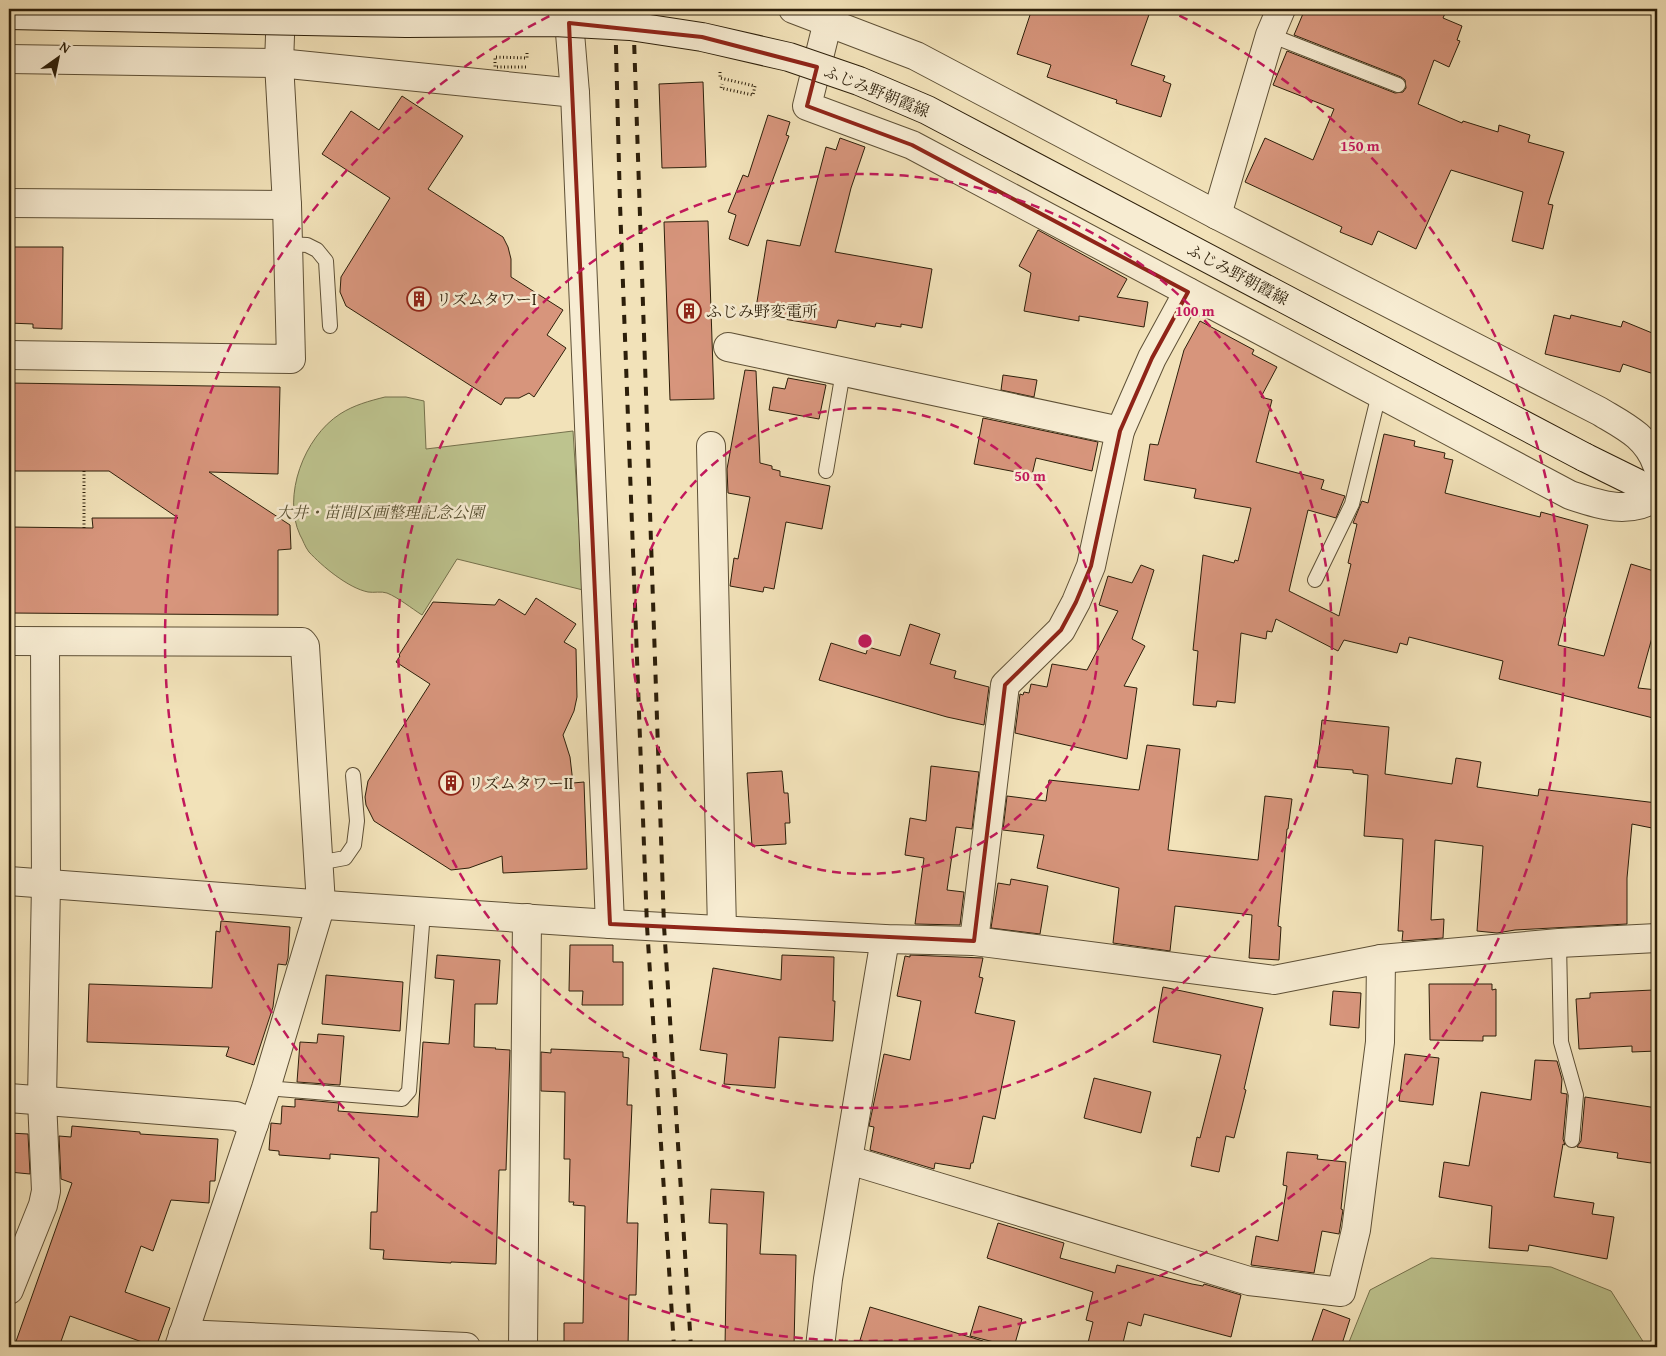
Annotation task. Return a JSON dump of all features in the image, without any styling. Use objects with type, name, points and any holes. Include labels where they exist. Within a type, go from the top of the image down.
[{"type":"street","points":[[9,355],[292,359],[287,205],[279,63],[281,9]]},
{"type":"street","points":[[568,9],[575,93],[610,924]]},
{"type":"street","points":[[793,9],[916,56],[1217,216],[1599,411],[1640,437],[1654,457],[1657,465]]},
{"type":"street","points":[[1217,216],[1270,35],[1281,9]]},
{"type":"street","name":"ふじみ野朝霞線","points":[[9,15],[406,23],[554,22],[630,26],[702,38],[789,57],[859,81],[927,110],[1657,495]]},
{"type":"street","points":[[828,21],[807,106],[912,145],[1570,495],[1612,508],[1633,506],[1651,501],[1657,495]]},
{"type":"street","points":[[9,58],[279,63],[575,93]]},
{"type":"street","points":[[9,203],[287,205]]},
{"type":"street","points":[[974,941],[1005,685],[1061,630],[1076,602],[1091,566],[1120,431],[1152,358],[1188,292]]},
{"type":"street","points":[[728,347],[1120,431]]},
{"type":"street","points":[[710,446],[722,930]]},
{"type":"street","points":[[9,641],[302,642],[305,646],[321,904],[266,1088],[181,1341],[466,1347]]},
{"type":"street","points":[[9,1290],[43,1205],[46,1191],[42,1100],[46,884],[45,642]]},
{"type":"street","points":[[9,881],[610,924],[885,939],[974,941],[1274,980],[1382,960],[1559,943],[1657,938]]},
{"type":"street","points":[[523,1347],[527,918]]},
{"type":"street","points":[[820,1347],[828,1279],[885,939]]},
{"type":"street","points":[[849,1160],[1249,1281],[1341,1292],[1356,1230],[1380,1042],[1382,960]]},
{"type":"street","points":[[9,1098],[236,1116],[254,1124]]},
{"type":"lane","points":[[1270,35],[1398,85]]},
{"type":"lane","points":[[288,244],[307,245],[317,250],[326,262],[330,326]]},
{"type":"lane","points":[[826,471],[843,372]]},
{"type":"lane","points":[[1315,580],[1352,504],[1379,394]]},
{"type":"lane","points":[[318,862],[345,858],[354,845],[357,821],[353,775]]},
{"type":"lane","points":[[266,1088],[402,1099],[410,1092],[423,912]]},
{"type":"lane","points":[[1559,943],[1561,1042],[1576,1095],[1572,1140]]},
{"type":"path","points":[[526,67],[495,67],[495,57],[527,58],[527,49]]},
{"type":"path","points":[[721,69],[720,78],[755,86],[753,94],[721,88],[722,84]]},
{"type":"path","points":[[84,471],[84,528]]},
{"type":"highlighted area","points":[[569,23],[702,37],[817,67],[807,106],[912,145],[1188,292],[1152,358],[1120,431],[1091,566],[1076,602],[1061,630],[1005,685],[974,941],[610,924]]},
{"type":"green space","name":"大井・苗間区画整理記念公園","points":[[385,397],[406,397],[424,401],[426,449],[573,431],[583,590],[457,559],[422,615],[387,593],[368,592],[352,586],[314,558],[300,535],[295,520],[295,486],[307,452],[327,424],[340,414],[356,406]]},
{"type":"green space","points":[[1431,1258],[1551,1267],[1611,1291],[1644,1343],[1643,1347],[1347,1347],[1370,1290]]},
{"type":"building","points":[[1032,9],[1151,9],[1131,65],[1165,76],[1163,81],[1171,84],[1161,117],[1116,103],[1117,100],[1047,77],[1051,65],[1017,54]]},
{"type":"building","points":[[1305,9],[1447,9],[1443,18],[1462,26],[1457,40],[1460,41],[1449,67],[1434,60],[1418,104],[1462,123],[1463,121],[1498,132],[1499,125],[1530,135],[1528,142],[1564,152],[1548,204],[1553,205],[1543,249],[1512,241],[1523,192],[1451,170],[1416,249],[1378,231],[1372,245],[1340,232],[1342,227],[1245,182],[1265,138],[1313,160],[1334,109],[1273,85],[1287,51],[1395,93],[1403,92],[1406,88],[1405,80],[1401,77],[1294,35]]},
{"type":"building","points":[[703,82],[706,167],[662,168],[659,84]]},
{"type":"building","name":"リズムタワーI","points":[[402,96],[463,136],[428,189],[503,237],[511,259],[511,277],[563,310],[547,335],[566,348],[534,397],[529,393],[519,398],[505,398],[501,405],[346,306],[340,292],[341,277],[390,198],[322,154],[351,111],[379,130]]},
{"type":"building","points":[[768,115],[790,122],[786,135],[789,136],[748,246],[729,239],[736,215],[728,212],[743,175],[748,177]]},
{"type":"building","points":[[840,138],[865,147],[851,188],[835,252],[932,269],[922,328],[901,324],[901,327],[876,323],[875,327],[838,320],[836,328],[755,314],[767,240],[800,246],[826,147],[836,150]]},
{"type":"building","name":"ふじみ野変電所","points":[[708,221],[714,399],[670,400],[664,222]]},
{"type":"building","points":[[1038,230],[1127,279],[1117,297],[1148,302],[1144,327],[1079,316],[1079,321],[1024,311],[1031,273],[1019,266]]},
{"type":"building","points":[[9,247],[63,247],[62,329],[33,328],[33,324],[9,323]]},
{"type":"building","points":[[1554,315],[1570,319],[1571,315],[1621,327],[1623,321],[1657,335],[1657,375],[1623,364],[1620,372],[1545,354]]},
{"type":"building","points":[[1200,321],[1254,350],[1252,354],[1277,367],[1261,397],[1272,400],[1256,462],[1324,480],[1321,489],[1345,496],[1336,518],[1308,510],[1289,591],[1339,616],[1351,564],[1348,563],[1357,524],[1353,523],[1362,501],[1368,503],[1384,434],[1415,441],[1414,446],[1445,453],[1444,458],[1453,460],[1445,493],[1540,517],[1541,512],[1588,525],[1558,645],[1604,656],[1631,564],[1657,572],[1657,635],[1653,634],[1638,688],[1657,690],[1657,719],[1499,679],[1503,661],[1409,637],[1407,645],[1400,643],[1397,653],[1344,640],[1338,651],[1276,619],[1272,632],[1267,631],[1266,639],[1241,633],[1235,703],[1217,701],[1216,707],[1193,705],[1198,651],[1193,650],[1203,555],[1234,563],[1235,560],[1238,561],[1251,508],[1194,498],[1196,489],[1144,480],[1150,444],[1158,445],[1184,350]]},
{"type":"building","points":[[745,370],[756,371],[760,463],[772,466],[772,469],[780,471],[780,476],[830,486],[822,529],[786,522],[774,589],[764,587],[763,592],[730,586],[734,558],[738,559],[750,497],[728,493],[727,469]]},
{"type":"building","points":[[1003,375],[1037,380],[1034,397],[1001,390]]},
{"type":"building","points":[[788,378],[826,385],[819,419],[769,410],[773,387],[785,389]]},
{"type":"building","points":[[9,383],[280,387],[278,474],[209,472],[290,525],[291,549],[278,550],[278,615],[9,613],[9,527],[93,528],[92,518],[178,518],[109,471],[9,471]]},
{"type":"building","points":[[983,418],[1098,442],[1092,471],[1036,458],[1032,475],[974,464]]},
{"type":"building","points":[[1141,565],[1154,570],[1132,639],[1145,646],[1124,686],[1137,688],[1127,759],[1015,733],[1020,694],[1023,695],[1024,692],[1029,693],[1031,684],[1047,687],[1052,664],[1087,670],[1118,611],[1099,605],[1108,576],[1132,583]]},
{"type":"building","points":[[536,598],[576,624],[564,642],[576,649],[577,697],[574,711],[563,735],[570,757],[573,783],[584,782],[587,869],[503,873],[502,856],[469,868],[451,870],[374,821],[366,805],[365,797],[368,781],[430,684],[396,662],[433,602],[495,605],[499,599],[525,615]]},
{"type":"building","points":[[910,624],[940,634],[930,664],[956,671],[954,678],[989,687],[984,725],[947,717],[819,680],[831,643],[866,654],[868,647],[900,656]]},
{"type":"building","points":[[1322,720],[1389,727],[1385,774],[1452,784],[1456,758],[1481,762],[1477,787],[1538,796],[1539,789],[1657,803],[1657,829],[1632,824],[1627,878],[1627,924],[1515,930],[1497,933],[1477,931],[1483,846],[1435,840],[1431,920],[1444,919],[1443,938],[1402,941],[1403,931],[1398,931],[1403,839],[1364,836],[1368,775],[1353,773],[1353,770],[1317,767]]},
{"type":"building","points":[[1147,745],[1180,749],[1168,850],[1258,860],[1265,796],[1292,799],[1287,829],[1278,926],[1281,927],[1279,960],[1249,958],[1252,915],[1175,906],[1170,951],[1113,943],[1119,888],[1037,868],[1044,835],[1003,830],[1007,796],[1046,801],[1049,780],[1139,790]]},
{"type":"building","points":[[931,766],[979,772],[972,829],[956,827],[947,890],[964,892],[960,925],[915,924],[924,858],[905,855],[910,818],[926,821]]},
{"type":"building","points":[[782,771],[784,793],[788,793],[790,823],[785,823],[786,844],[752,846],[747,773]]},
{"type":"building","points":[[1011,879],[1048,886],[1040,934],[991,928],[998,883],[1010,885]]},
{"type":"building","points":[[221,921],[290,927],[288,958],[286,965],[278,964],[273,1007],[254,1065],[226,1056],[229,1047],[87,1042],[89,984],[212,988],[216,931],[220,932]]},
{"type":"building","points":[[570,945],[613,945],[613,962],[623,962],[623,1005],[582,1005],[583,991],[569,991]]},
{"type":"building","points":[[437,955],[500,960],[497,1004],[475,1004],[474,1047],[510,1050],[506,1170],[499,1170],[496,1264],[383,1259],[384,1250],[370,1249],[371,1212],[377,1212],[379,1158],[330,1154],[330,1159],[279,1155],[279,1151],[269,1150],[271,1123],[281,1124],[282,1106],[295,1107],[295,1099],[339,1103],[338,1111],[418,1117],[423,1042],[449,1044],[454,980],[435,978]]},
{"type":"building","points":[[782,955],[834,957],[833,1001],[835,1001],[833,1041],[779,1037],[775,1088],[724,1084],[727,1054],[700,1050],[713,968],[781,980]]},
{"type":"building","points":[[910,955],[983,958],[979,977],[983,978],[975,1013],[1015,1021],[995,1119],[983,1116],[970,1169],[935,1163],[934,1169],[870,1150],[874,1127],[869,1126],[884,1054],[910,1060],[921,1001],[897,996],[905,956],[910,957]]},
{"type":"building","points":[[326,975],[403,982],[400,1031],[322,1024]]},
{"type":"building","points":[[1429,984],[1492,984],[1492,990],[1496,989],[1496,1036],[1483,1036],[1483,1041],[1430,1040]]},
{"type":"building","points":[[1163,987],[1263,1008],[1234,1138],[1226,1136],[1219,1172],[1191,1166],[1197,1137],[1200,1138],[1221,1055],[1153,1042]]},
{"type":"building","points":[[1653,990],[1653,1001],[1657,1001],[1657,1051],[1632,1052],[1632,1046],[1579,1049],[1576,999],[1590,998],[1590,993]]},
{"type":"building","points":[[1333,991],[1361,993],[1359,1028],[1330,1025]]},
{"type":"building","points":[[318,1034],[344,1036],[340,1085],[297,1082],[300,1042],[317,1043]]},
{"type":"building","points":[[551,1049],[623,1052],[623,1057],[629,1058],[627,1105],[632,1105],[627,1223],[638,1223],[636,1295],[629,1295],[628,1347],[564,1347],[564,1323],[583,1323],[585,1206],[573,1205],[574,1202],[569,1202],[570,1159],[564,1159],[565,1092],[541,1091],[541,1052],[551,1053]]},
{"type":"building","points":[[1405,1054],[1439,1058],[1433,1105],[1399,1101]]},
{"type":"building","points":[[1535,1060],[1557,1061],[1562,1079],[1561,1093],[1567,1094],[1563,1139],[1565,1145],[1563,1144],[1554,1197],[1594,1203],[1592,1214],[1614,1217],[1607,1259],[1529,1245],[1528,1251],[1489,1248],[1492,1206],[1439,1197],[1444,1162],[1469,1166],[1481,1092],[1531,1100]]},
{"type":"building","points":[[1094,1078],[1151,1092],[1141,1133],[1084,1118]]},
{"type":"building","points":[[1585,1097],[1657,1108],[1657,1159],[1652,1158],[1651,1163],[1617,1158],[1618,1153],[1577,1147],[1581,1141]]},
{"type":"building","points":[[72,1126],[140,1132],[140,1134],[218,1139],[215,1181],[210,1181],[209,1203],[171,1200],[153,1251],[141,1246],[125,1292],[170,1308],[156,1347],[70,1316],[59,1347],[14,1347],[72,1183],[61,1179],[59,1136],[71,1137]]},
{"type":"building","points":[[9,1133],[28,1134],[30,1174],[9,1172]]},
{"type":"building","points":[[1287,1152],[1318,1155],[1317,1159],[1346,1162],[1341,1209],[1343,1210],[1339,1234],[1322,1231],[1314,1273],[1251,1265],[1256,1236],[1278,1241],[1287,1186],[1283,1185]]},
{"type":"building","points":[[711,1189],[764,1192],[760,1254],[796,1255],[794,1347],[725,1347],[727,1224],[709,1223]]},
{"type":"building","points":[[998,1223],[1064,1243],[1060,1258],[1115,1273],[1117,1265],[1192,1284],[1203,1286],[1204,1284],[1241,1295],[1231,1337],[1144,1314],[1141,1326],[1128,1322],[1122,1347],[1087,1347],[1093,1322],[1086,1320],[1093,1292],[987,1258]]},
{"type":"building","points":[[979,1306],[1022,1319],[1014,1347],[970,1336]]},
{"type":"building","points":[[870,1307],[983,1341],[982,1347],[858,1347]]},
{"type":"building","points":[[1323,1309],[1350,1319],[1341,1347],[1310,1347]]},
{"type":"railway","points":[[615,9],[620,204],[647,926],[674,1347]]},
{"type":"railway","points":[[633,9],[664,926],[691,1347]]},
{"type":"place","name":"リズムタワーI","points":[[419,299]]},
{"type":"place","name":"ふじみ野変電所","points":[[689,311]]},
{"type":"place","name":"リズムタワーII","points":[[451,783]]}]
